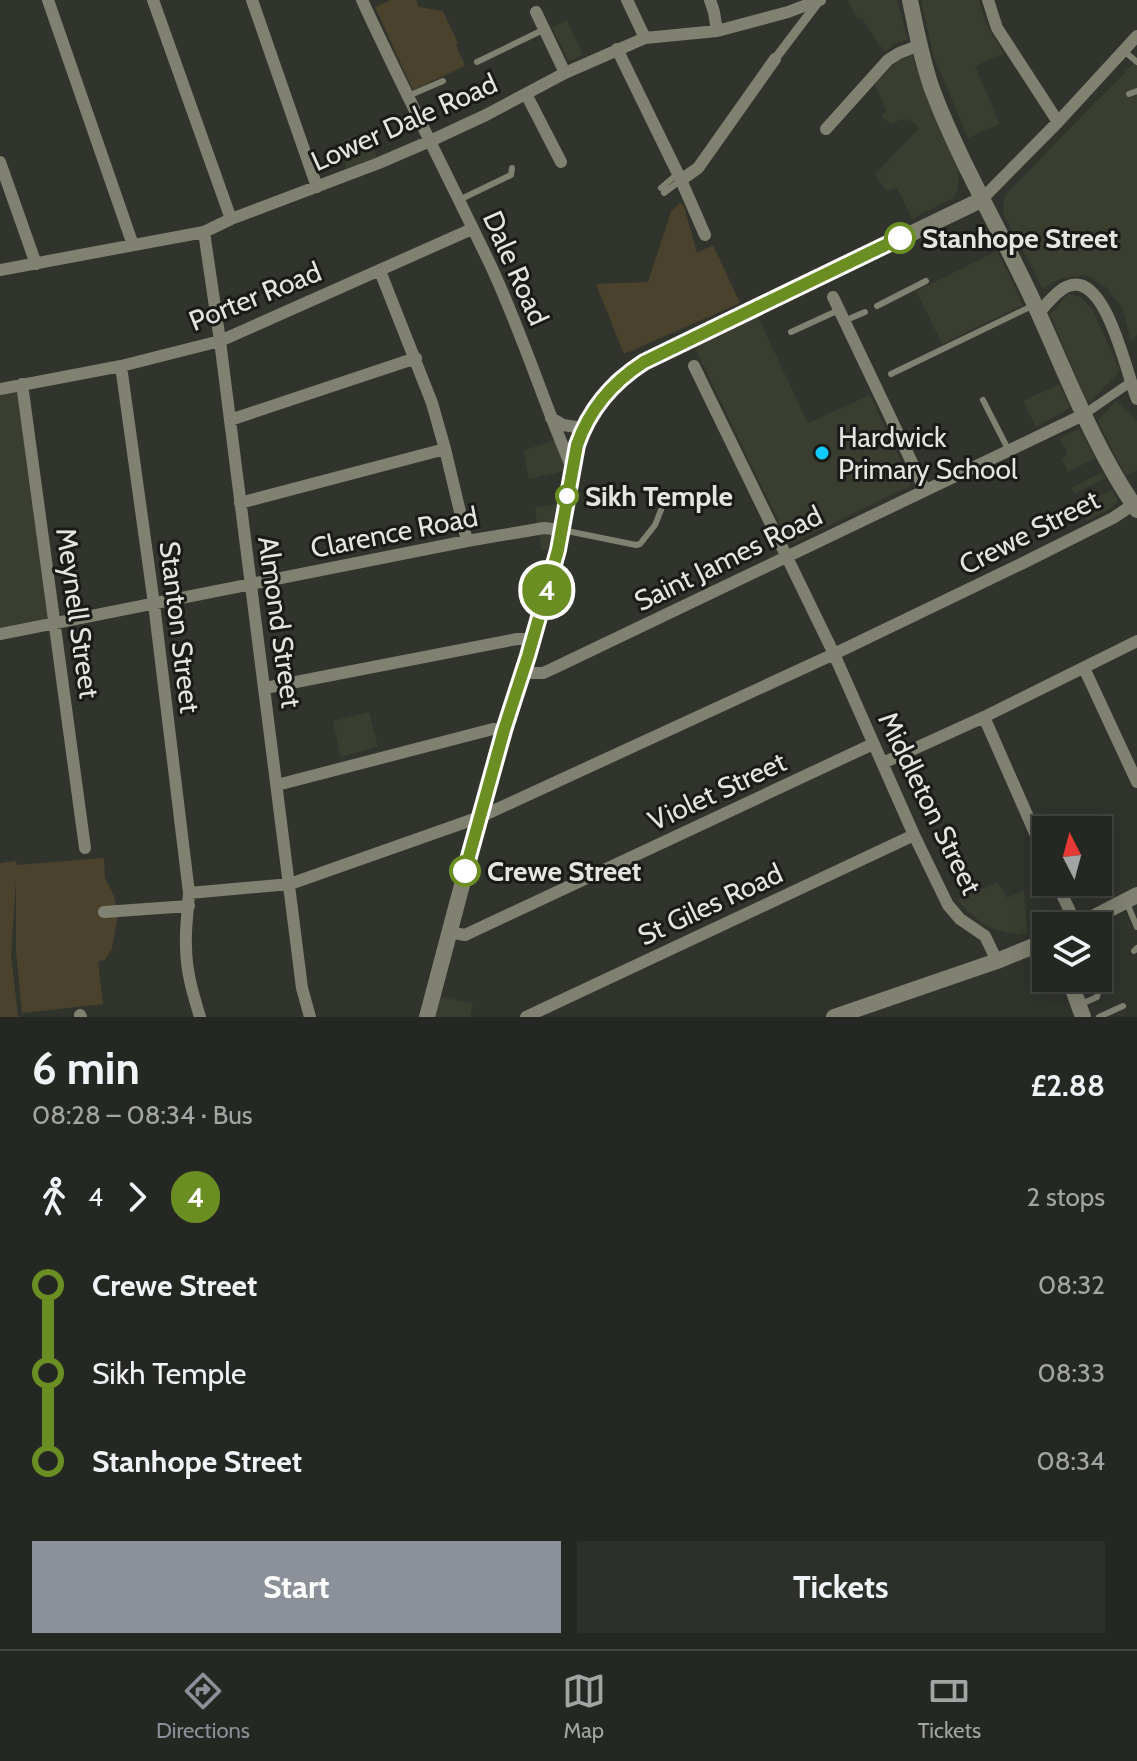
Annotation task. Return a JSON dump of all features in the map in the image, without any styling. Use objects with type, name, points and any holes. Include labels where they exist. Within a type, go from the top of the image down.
[{"type":"street","points":[[48,0],[133,245]]},
{"type":"street","points":[[153,0],[231,219]]},
{"type":"street","points":[[252,0],[317,187]]},
{"type":"street","name":"Dale Road","points":[[362,0],[490,263],[572,468]]},
{"type":"street","points":[[627,0],[645,38]]},
{"type":"street","points":[[710,0],[717,31]]},
{"type":"street","points":[[680,177],[698,168],[820,0]]},
{"type":"street","name":"Lower Dale Road","points":[[0,270],[204,232],[430,141],[565,73],[645,38],[717,31],[787,6],[820,0]]},
{"type":"street","points":[[910,0],[925,66],[940,109],[981,200],[991,213],[1037,309],[1083,415],[1136,506]]},
{"type":"street","points":[[988,0],[997,28],[1058,122]]},
{"type":"street","points":[[534,7],[565,73]]},
{"type":"street","points":[[427,1017],[448,932],[562,530],[572,468],[583,428],[600,402],[617,381],[644,362],[981,200],[1137,36]]},
{"type":"street","points":[[826,129],[888,60],[920,45]]},
{"type":"street","points":[[617,49],[705,235]]},
{"type":"street","points":[[749,71],[760,80]]},
{"type":"street","points":[[526,94],[561,162]]},
{"type":"street","points":[[0,162],[36,264]]},
{"type":"street","name":"Porter Road","points":[[0,389],[121,366],[220,341],[472,229]]},
{"type":"street","name":"Almond Street","points":[[204,232],[302,988],[310,1017]]},
{"type":"street","points":[[380,271],[432,403],[467,541]]},
{"type":"street","points":[[1037,309],[1065,287],[1078,285],[1088,290],[1098,299],[1112,325],[1137,399]]},
{"type":"street","points":[[833,297],[925,490]]},
{"type":"street","points":[[230,420],[416,358]]},
{"type":"street","name":"Stanton Street","points":[[121,366],[154,604],[189,900],[186,958],[200,1017]]},
{"type":"street","name":"Middleton Street","points":[[694,366],[834,654],[948,905],[960,919],[985,936],[997,961]]},
{"type":"street","points":[[1083,415],[1131,382]]},
{"type":"street","name":"Meynell Street","points":[[22,384],[85,848]]},
{"type":"street","name":"Saint James Road","points":[[523,673],[543,673],[552,669],[1083,415]]},
{"type":"street","points":[[551,418],[563,425],[583,428]]},
{"type":"street","points":[[240,503],[445,449]]},
{"type":"street","name":"Crewe Street","points":[[104,912],[290,884],[480,817],[834,654],[1136,506]]},
{"type":"street","name":"Clarence Road","points":[[0,634],[467,541],[544,528],[562,530]]},
{"type":"street","points":[[265,688],[517,639],[533,639]]},
{"type":"street","points":[[883,763],[1137,641]]},
{"type":"street","points":[[1084,668],[1137,782]]},
{"type":"street","points":[[984,717],[1032,826]]},
{"type":"street","points":[[277,785],[493,729],[504,730]]},
{"type":"street","name":"Violet Street","points":[[448,932],[465,935],[873,744]]},
{"type":"street","name":"St Giles Road","points":[[526,1017],[914,835]]},
{"type":"street","points":[[1104,912],[1131,898]]},
{"type":"street","points":[[834,1017],[1032,947]]},
{"type":"street","points":[[1074,992],[1081,1011]]},
{"type":"lane","points":[[477,62],[545,29]]},
{"type":"lane","points":[[1124,51],[1137,62]]},
{"type":"lane","points":[[408,96],[443,81]]},
{"type":"lane","points":[[1129,94],[1137,91]]},
{"type":"lane","points":[[459,200],[511,175],[512,168]]},
{"type":"lane","points":[[663,191],[680,177]]},
{"type":"lane","points":[[877,306],[926,281]]},
{"type":"lane","points":[[891,374],[1037,309]]},
{"type":"lane","points":[[791,332],[865,312]]},
{"type":"lane","points":[[983,400],[1009,451]]},
{"type":"lane","points":[[562,530],[636,545],[655,525],[661,510]]},
{"type":"lane","points":[[1131,898],[1137,927]]},
{"type":"lane","points":[[1081,1011],[1097,997],[1098,992]]},
{"type":"lane","points":[[1099,1017],[1123,1006]]},
{"type":"shaded area","points":[[391,0],[416,0],[419,7],[443,11],[465,66],[413,90],[375,7]]},
{"type":"shaded area","points":[[847,0],[897,0],[908,39],[893,45],[886,52],[862,18],[858,19]]},
{"type":"shaded area","points":[[921,0],[979,0],[986,24],[1004,54],[975,66],[1000,124],[968,138],[933,55]]},
{"type":"shaded area","points":[[567,20],[583,55],[572,60],[568,60],[552,27]]},
{"type":"shaded area","points":[[912,54],[930,106],[959,163],[958,189],[953,198],[912,219],[897,188],[886,191],[875,174],[919,128],[909,118],[906,122],[902,119],[891,124],[881,117],[886,111],[875,84],[898,60]]},
{"type":"shaded area","points":[[1137,60],[1137,335],[1131,341],[1122,307],[1107,288],[1087,275],[1060,279],[1043,289],[1003,213],[1004,196]]},
{"type":"shaded area","points":[[364,133],[377,157],[347,169],[339,142]]},
{"type":"shaded area","points":[[680,203],[684,206],[697,253],[713,245],[740,303],[624,354],[596,284],[648,282],[671,212]]},
{"type":"shaded area","points":[[997,251],[1023,305],[942,344],[916,291]]},
{"type":"shaded area","points":[[1068,294],[1080,297],[1093,310],[1118,366],[1119,372],[1091,401],[1087,401],[1050,314]]},
{"type":"shaded area","name":"Hardwick Primary School","points":[[758,317],[808,423],[870,395],[911,483],[793,543],[789,543],[695,348]]},
{"type":"shaded area","points":[[1059,384],[1068,409],[1036,427],[1023,401]]},
{"type":"shaded area","points":[[20,386],[56,620],[0,631],[0,391]]},
{"type":"shaded area","points":[[1116,401],[1137,421],[1137,470],[1126,476],[1098,422]]},
{"type":"shaded area","points":[[1079,428],[1095,458],[1068,472],[1062,459],[1067,455],[1066,449],[1059,439]]},
{"type":"shaded area","points":[[557,439],[569,470],[529,479],[523,451]]},
{"type":"shaded area","points":[[1102,472],[1106,478],[1074,494],[1071,488]]},
{"type":"shaded area","points":[[1112,489],[1117,499],[1114,507],[1087,521],[1080,507]]},
{"type":"shaded area","points":[[567,502],[558,549],[541,550],[535,508]]},
{"type":"shaded area","points":[[369,712],[378,747],[341,757],[333,721]]},
{"type":"shaded area","points":[[104,858],[105,878],[114,896],[118,915],[112,948],[105,960],[98,961],[103,1004],[22,1013],[16,951],[16,881],[11,954],[18,1017],[0,1017],[0,863],[16,861],[17,865]]},
{"type":"shaded area","points":[[998,882],[1007,898],[1024,890],[1027,934],[993,929],[967,911],[958,900]]},
{"type":"shaded area","points":[[438,997],[473,1003],[470,1017],[434,1017]]},
{"type":"bus line","name":"4","points":[[465,871],[558,550],[577,445],[583,428],[600,402],[617,381],[644,362],[900,238]]},
{"type":"place","name":"Stanhope Street","points":[[900,238]]},
{"type":"place","name":"Hardwick Primary School","points":[[822,453]]},
{"type":"place","name":"Sikh Temple","points":[[567,496]]},
{"type":"place","name":"Crewe Street","points":[[465,871]]}]
